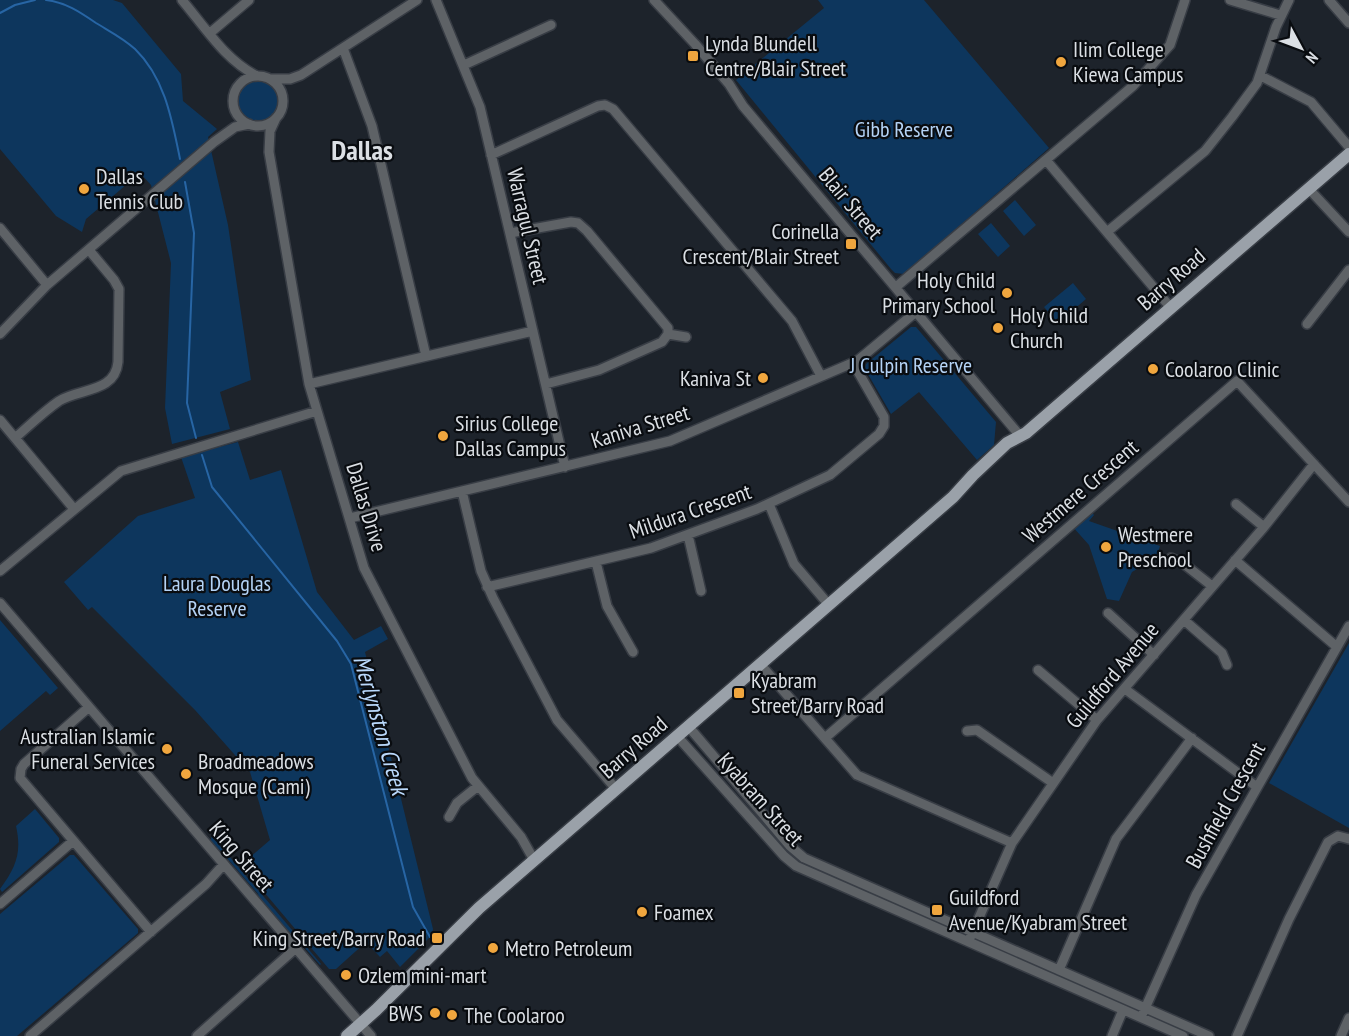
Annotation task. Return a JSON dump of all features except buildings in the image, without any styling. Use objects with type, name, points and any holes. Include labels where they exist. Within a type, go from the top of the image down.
[{"type":"main road","name":"Barry Road","points":[[347,1036],[479,908],[953,497],[1007,443],[1021,437],[1349,154]]},
{"type":"street","points":[[182,0],[231,59],[257,76],[270,79],[290,79],[301,75]]},
{"type":"street","points":[[210,33],[249,0]]},
{"type":"street","points":[[0,334],[47,285],[230,129],[250,124],[263,125],[276,118],[281,111],[288,88],[301,75],[417,0]]},
{"type":"street","name":"Warragul Street","points":[[436,0],[480,107],[565,467]]},
{"type":"street","points":[[896,287],[1128,92],[1172,41],[1185,0]]},
{"type":"street","points":[[1230,0],[1281,15]]},
{"type":"street","points":[[1107,232],[1209,146],[1261,76],[1281,15],[1289,0]]},
{"type":"street","points":[[1329,0],[1349,23]]},
{"type":"street","name":"Blair Street","points":[[656,3],[724,88],[743,106],[1021,437]]},
{"type":"street","points":[[464,64],[551,25]]},
{"type":"street","points":[[343,48],[372,126],[426,356]]},
{"type":"street","points":[[214,142],[230,122],[234,107],[236,74],[231,59]]},
{"type":"street","points":[[235,91],[240,82],[257,76]]},
{"type":"street","points":[[1261,76],[1311,102],[1349,147]]},
{"type":"street","points":[[270,79],[280,88],[283,99]]},
{"type":"street","points":[[491,155],[603,100],[615,111],[792,321],[821,376]]},
{"type":"street","points":[[234,107],[239,118],[250,124]]},
{"type":"street","name":"Dallas Drive","points":[[276,118],[270,131],[269,152],[309,384],[367,575],[478,786],[539,856]]},
{"type":"street","name":"Dallas Drive","points":[[250,124],[261,135],[269,152]]},
{"type":"street","points":[[1046,160],[1171,308]]},
{"type":"street","points":[[1310,189],[1349,232]]},
{"type":"street","points":[[578,223],[581,213]]},
{"type":"street","points":[[510,233],[564,223],[578,223],[666,324],[668,334],[662,342],[599,370],[546,384]]},
{"type":"street","points":[[0,228],[47,285]]},
{"type":"street","points":[[15,438],[60,401],[104,385],[116,373],[119,289],[89,250]]},
{"type":"street","points":[[1307,324],[1349,270]]},
{"type":"street","name":"Kaniva Street","points":[[350,518],[667,443],[853,363],[862,358],[916,311]]},
{"type":"street","points":[[309,384],[533,331]]},
{"type":"street","points":[[668,334],[686,337]]},
{"type":"street","points":[[853,363],[884,417],[884,426],[895,431]]},
{"type":"street","name":"Westmere Crescent","points":[[825,738],[1237,381],[1349,502]]},
{"type":"street","points":[[0,571],[121,471],[317,411]]},
{"type":"street","points":[[0,420],[74,508]]},
{"type":"street","name":"Mildura Crescent","points":[[487,587],[651,548],[769,504],[834,472],[879,434],[884,426]]},
{"type":"street","name":"Guildford Avenue","points":[[971,937],[1012,843],[1097,720],[1264,527],[1314,465]]},
{"type":"street","points":[[462,491],[487,587],[557,720],[616,789]]},
{"type":"street","points":[[769,504],[797,568],[829,605]]},
{"type":"street","points":[[1236,504],[1264,527]]},
{"type":"street","points":[[688,535],[701,591]]},
{"type":"street","points":[[1171,558],[1184,564],[1212,586]]},
{"type":"street","points":[[1235,560],[1337,647]]},
{"type":"street","points":[[596,562],[607,606],[633,652]]},
{"type":"street","name":"King Street","points":[[0,603],[371,1036]]},
{"type":"street","points":[[1108,613],[1154,655]]},
{"type":"street","points":[[1184,620],[1222,654],[1227,665]]},
{"type":"street","name":"Bushfield Crescent","points":[[1146,1009],[1196,895],[1349,626]]},
{"type":"street","points":[[760,664],[857,775],[1012,843]]},
{"type":"street","points":[[1038,670],[1097,720]]},
{"type":"street","points":[[1125,689],[1257,787]]},
{"type":"street","points":[[89,707],[24,764],[20,773],[23,783],[151,932]]},
{"type":"street","name":"Kyabram Street","points":[[688,726],[795,851],[804,858],[1123,1010],[1183,1036]]},
{"type":"street","points":[[967,730],[977,730],[1053,783]]},
{"type":"street","name":"Kyabram Street","points":[[677,736],[784,856],[796,866],[823,879],[1059,970],[1209,1036]]},
{"type":"street","points":[[1059,970],[1116,839],[1192,738]]},
{"type":"street","points":[[449,817],[457,803],[478,786]]},
{"type":"street","points":[[1238,1036],[1289,919],[1328,842],[1338,836],[1349,839]]},
{"type":"street","points":[[0,903],[73,841]]},
{"type":"street","points":[[30,1036],[226,867]]},
{"type":"street","points":[[823,879],[827,869]]},
{"type":"street","points":[[197,1036],[296,948]]},
{"type":"street","points":[[1138,1016],[1146,1009]]},
{"type":"street","name":"Kyabram Street","points":[[1146,1009],[1150,1017],[1183,1036]]},
{"type":"street","points":[[1112,1036],[1123,1010]]},
{"type":"street","points":[[1341,1036],[1349,1017]]},
{"type":"green space","points":[[0,0],[113,0],[122,3],[181,74],[183,101],[217,129],[208,137],[228,225],[251,380],[220,392],[230,429],[172,444],[165,408],[171,263],[151,185],[140,173],[86,219],[82,232],[56,216],[0,149]]},
{"type":"green space","name":"Gibb Reserve","points":[[818,0],[924,0],[1049,148],[904,274],[895,273],[891,269],[736,80],[824,8]]},
{"type":"green space","points":[[257,79],[273,85],[279,101],[273,117],[257,123],[241,117],[235,101],[241,85]]},
{"type":"green space","points":[[1015,200],[1036,225],[1024,236],[1003,211]]},
{"type":"green space","points":[[991,223],[1010,246],[998,257],[978,234]]},
{"type":"green space","points":[[1073,283],[1086,299],[1058,323],[1044,307]]},
{"type":"green space","name":"J Culpin Reserve","points":[[911,327],[916,327],[996,422],[994,445],[977,460],[919,392],[891,414],[865,369],[866,364]]},
{"type":"green space","name":"Laura Douglas Reserve","points":[[238,442],[250,480],[281,470],[317,592],[354,640],[381,626],[388,639],[365,652],[433,929],[432,935],[400,967],[387,951],[380,957],[366,942],[336,969],[329,969],[241,865],[270,840],[250,772],[195,710],[92,607],[88,610],[64,582],[138,516],[195,498],[181,457]]},
{"type":"green space","points":[[1090,510],[1094,515],[1089,521],[1160,546],[1156,558],[1132,572],[1119,601],[1107,599],[1089,545],[1072,526]]},
{"type":"green space","points":[[0,620],[58,688],[50,695],[46,691],[0,731]]},
{"type":"green space","points":[[1349,643],[1349,828],[1269,783]]},
{"type":"green space","points":[[35,809],[59,838],[59,842],[2,892],[0,889],[14,867],[18,852],[16,826]]},
{"type":"green space","points":[[212,836],[320,965],[297,939],[293,938],[258,894],[210,841]]},
{"type":"green space","points":[[70,855],[74,855],[138,929],[138,933],[17,1036],[0,1036],[0,914]]},
{"type":"waterway","name":"Merlynston Creek","points":[[0,13],[15,5],[35,0]]},
{"type":"waterway","name":"Merlynston Creek","points":[[46,0],[78,11],[126,41],[145,60],[154,73],[166,100],[180,159]]},
{"type":"waterway","name":"Merlynston Creek","points":[[185,182],[194,233],[187,403],[196,438]]},
{"type":"waterway","name":"Merlynston Creek","points":[[202,455],[212,487],[337,641],[351,664],[413,907],[430,937]]},
{"type":"place","name":"Lynda Blundell Centre/Blair Street","points":[[693,56]]},
{"type":"place","name":"Ilim College Kiewa Campus","points":[[1061,62]]},
{"type":"place","name":"Dallas Tennis Club","points":[[84,189]]},
{"type":"place","name":"Corinella Crescent/Blair Street","points":[[851,244]]},
{"type":"place","name":"Holy Child Primary School","points":[[1007,293]]},
{"type":"place","name":"Holy Child Church","points":[[998,328]]},
{"type":"place","name":"Coolaroo Clinic","points":[[1153,369]]},
{"type":"place","name":"Kaniva St","points":[[763,378]]},
{"type":"place","name":"Sirius College Dallas Campus","points":[[443,436]]},
{"type":"place","name":"Westmere Preschool","points":[[1106,547]]},
{"type":"place","name":"Kyabram Street/Barry Road","points":[[739,693]]},
{"type":"place","name":"Australian Islamic Funeral Services","points":[[167,749]]},
{"type":"place","name":"Broadmeadows Mosque (Cami)","points":[[186,774]]},
{"type":"place","name":"Guildford Avenue/Kyabram Street","points":[[937,910]]},
{"type":"place","name":"Foamex","points":[[642,912]]},
{"type":"place","name":"King Street/Barry Road","points":[[437,938]]},
{"type":"place","name":"Metro Petroleum","points":[[493,948]]},
{"type":"place","name":"Ozlem mini-mart","points":[[346,975]]},
{"type":"place","name":"BWS","points":[[435,1013]]},
{"type":"place","name":"The Coolaroo","points":[[452,1015]]},
{"type":"district","name":"Dallas","points":[[362,149]]}]
